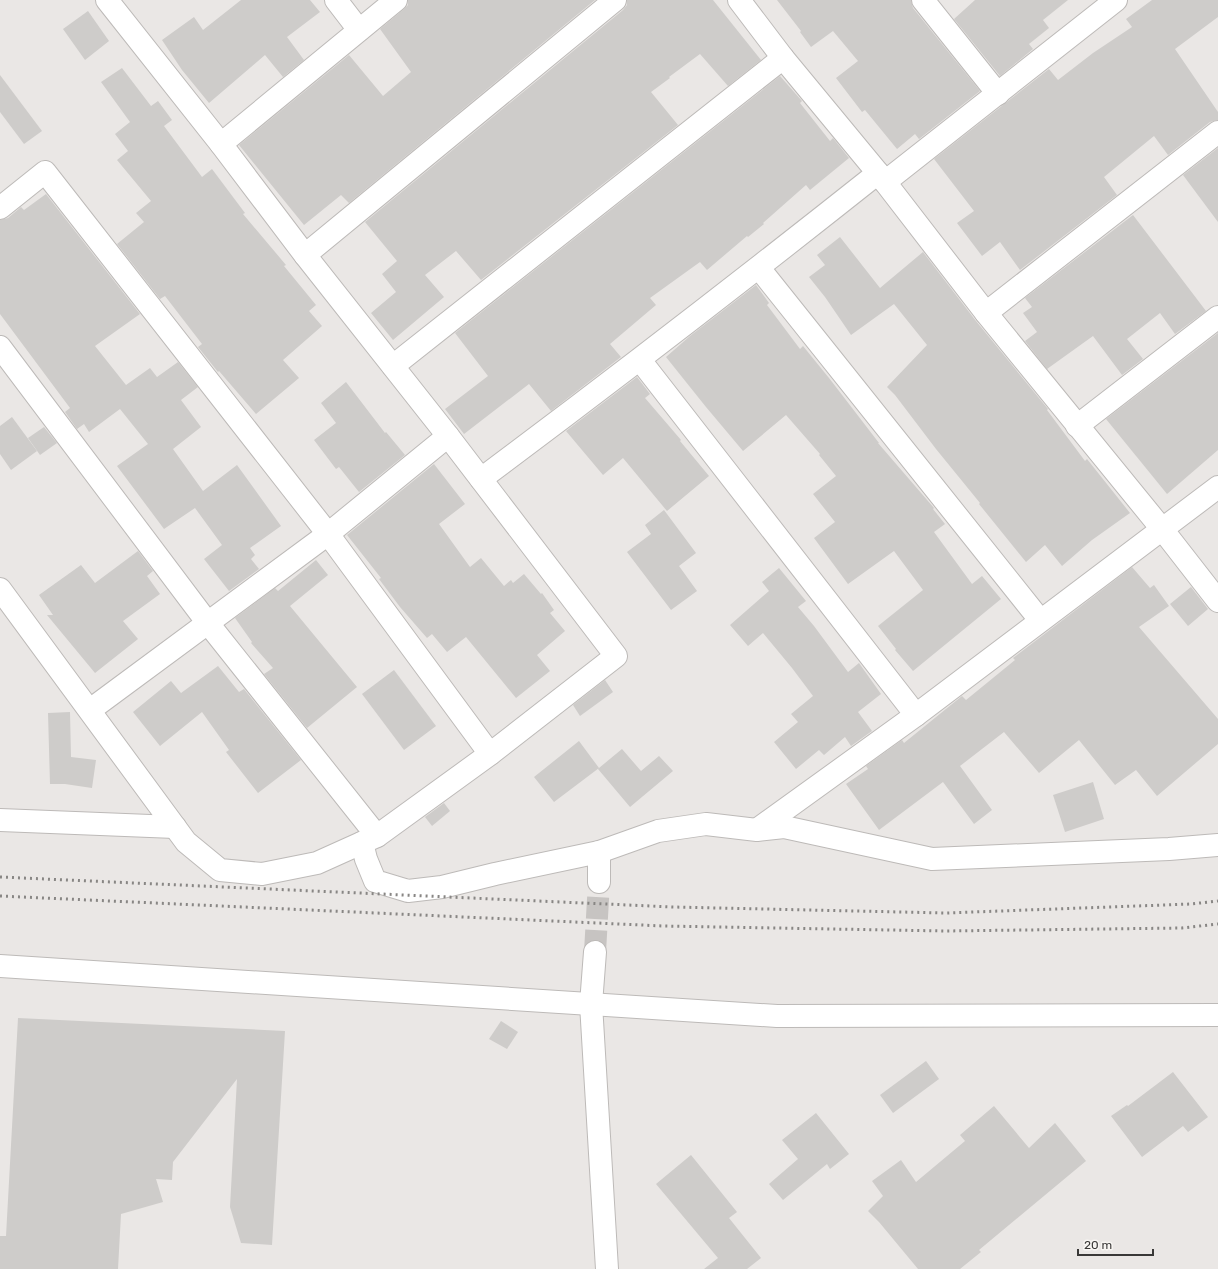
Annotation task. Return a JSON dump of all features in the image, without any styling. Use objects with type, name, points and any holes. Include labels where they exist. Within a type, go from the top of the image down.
[{"type":"street","points":[[0,590],[186,842],[220,870],[262,874],[317,863],[370,839],[490,754],[616,656],[448,436],[107,0]]},
{"type":"street","points":[[336,0],[360,30]]},
{"type":"street","points":[[221,144],[396,0]]},
{"type":"street","points":[[305,255],[615,0]]},
{"type":"street","points":[[739,0],[783,58],[881,178],[986,313],[1162,529],[1218,601]]},
{"type":"street","points":[[923,0],[998,94]]},
{"type":"street","points":[[481,479],[640,360],[759,268],[998,94],[1114,1]]},
{"type":"street","points":[[393,366],[783,58]]},
{"type":"street","points":[[986,313],[1218,132]]},
{"type":"street","points":[[0,208],[45,172],[328,534],[490,754]]},
{"type":"street","points":[[759,268],[1040,620]]},
{"type":"street","points":[[1077,426],[1218,317]]},
{"type":"street","points":[[0,347],[370,839],[366,859],[375,881],[408,892],[442,887],[599,852],[658,831],[706,824],[757,830],[784,827],[932,859],[1169,849],[1218,845]]},
{"type":"street","points":[[640,360],[916,715]]},
{"type":"street","points":[[90,710],[328,534],[448,436]]},
{"type":"street","points":[[757,830],[916,715],[1218,487]]},
{"type":"street","points":[[0,820],[175,827]]},
{"type":"street","points":[[599,852],[599,882]]},
{"type":"street","points":[[595,952],[591,1004],[607,1269]]},
{"type":"street","points":[[0,966],[777,1016],[1218,1015]]},
{"type":"building","points":[[241,0],[310,0],[320,12],[287,37],[304,60],[283,77],[265,55],[209,103],[182,70],[162,40],[194,17],[203,30]]},
{"type":"building","points":[[408,0],[595,0],[349,203],[341,195],[304,225],[239,145],[349,55],[383,96],[411,72],[380,29],[408,5]]},
{"type":"building","points":[[627,0],[713,0],[761,60],[728,86],[700,54],[669,77],[670,78],[651,92],[678,125],[481,280],[456,251],[425,275],[444,297],[393,340],[371,313],[396,292],[382,274],[397,261],[365,222],[623,10],[627,5]]},
{"type":"building","points":[[777,0],[911,0],[913,8],[980,91],[919,139],[915,134],[897,149],[865,110],[862,112],[836,78],[858,61],[833,31],[811,47],[800,32],[801,31]]},
{"type":"building","points":[[975,0],[1068,0],[1043,20],[1049,28],[1029,44],[1033,49],[1000,76],[954,19]]},
{"type":"building","points":[[1152,0],[1218,0],[1218,17],[1175,49],[1218,112],[1218,120],[1210,122],[1168,155],[1154,136],[1104,177],[1117,195],[1020,270],[1000,242],[982,256],[957,223],[974,211],[934,159],[1049,69],[1058,80],[1093,53],[1132,27],[1126,19]]},
{"type":"building","points":[[88,11],[109,41],[85,60],[63,29]]},
{"type":"building","points":[[122,68],[151,106],[158,101],[172,120],[164,126],[202,177],[212,169],[245,213],[243,214],[286,265],[284,266],[316,305],[309,311],[322,326],[283,360],[299,378],[256,414],[219,371],[218,372],[198,347],[202,344],[165,296],[160,299],[117,244],[144,222],[136,213],[151,201],[117,160],[128,151],[115,134],[130,122],[101,82]]},
{"type":"building","points":[[0,75],[42,131],[24,144],[0,112]]},
{"type":"building","points":[[780,76],[802,101],[800,103],[830,141],[833,138],[849,158],[810,190],[806,185],[763,223],[764,224],[748,237],[747,236],[707,270],[700,262],[650,298],[656,305],[610,344],[621,357],[551,411],[529,384],[464,434],[445,409],[488,376],[455,333]]},
{"type":"building","points":[[1218,148],[1218,222],[1183,175]]},
{"type":"building","points":[[46,194],[140,314],[95,346],[126,385],[150,368],[157,377],[178,362],[198,387],[181,400],[201,427],[173,449],[203,491],[237,465],[281,526],[250,548],[255,555],[251,559],[259,569],[229,591],[204,559],[222,545],[195,508],[164,529],[117,466],[148,444],[120,409],[89,432],[84,424],[77,429],[65,412],[70,408],[0,314],[0,220],[8,218],[21,207],[24,210]]},
{"type":"building","points":[[1133,215],[1206,311],[1175,334],[1160,313],[1127,339],[1143,359],[1122,375],[1093,336],[1047,369],[1025,341],[1037,332],[1023,313],[1032,307],[1025,298]]},
{"type":"building","points":[[840,237],[880,288],[923,252],[976,321],[1048,409],[1047,410],[1085,461],[1087,459],[1130,513],[1092,540],[1062,566],[1045,545],[1026,562],[895,395],[887,387],[927,345],[894,304],[851,335],[825,297],[809,277],[825,265],[817,255]]},
{"type":"building","points":[[756,285],[769,303],[767,305],[800,349],[803,346],[878,443],[934,508],[933,509],[945,524],[934,532],[972,584],[982,576],[1001,599],[913,671],[895,650],[896,649],[878,626],[923,590],[894,551],[848,584],[814,538],[835,522],[813,494],[836,476],[819,455],[820,454],[786,415],[743,451],[666,357],[690,336]]},
{"type":"building","points":[[1218,333],[1218,450],[1167,494],[1106,419]]},
{"type":"building","points":[[637,377],[650,394],[645,398],[709,476],[667,511],[623,458],[603,475],[566,431]]},
{"type":"building","points":[[346,382],[385,433],[386,432],[405,455],[359,492],[339,467],[336,469],[314,440],[336,423],[321,403]]},
{"type":"building","points":[[12,417],[37,451],[11,470],[0,454],[0,426]]},
{"type":"building","points":[[44,427],[57,443],[40,455],[28,438]]},
{"type":"building","points":[[434,464],[465,504],[439,524],[470,567],[481,558],[504,586],[511,580],[513,583],[524,574],[541,594],[542,593],[554,610],[550,613],[565,631],[537,655],[550,671],[516,698],[466,637],[447,652],[432,634],[427,638],[400,607],[379,579],[381,578],[347,535]]},
{"type":"building","points":[[664,510],[696,553],[679,566],[697,591],[671,610],[627,552],[651,534],[645,525]]},
{"type":"building","points":[[138,551],[153,571],[147,576],[160,594],[123,621],[138,639],[95,673],[47,615],[53,615],[39,595],[81,565],[95,583]]},
{"type":"building","points":[[316,560],[328,575],[290,606],[357,687],[307,728],[264,674],[273,668],[251,643],[252,642],[235,618],[275,588],[278,591]]},
{"type":"building","points":[[1132,567],[1150,588],[1154,585],[1169,606],[1139,627],[1218,719],[1218,744],[1157,796],[1136,770],[1115,785],[1079,740],[1039,773],[1004,732],[960,766],[992,810],[974,824],[943,782],[879,830],[846,784],[868,769],[866,766],[902,740],[904,743],[962,696],[966,700],[1015,660],[1013,658]]},
{"type":"building","points":[[779,568],[806,601],[798,607],[848,672],[859,663],[881,694],[858,712],[872,731],[851,746],[845,737],[824,755],[819,750],[796,769],[774,742],[798,722],[791,714],[813,696],[763,633],[748,646],[730,625],[769,591],[762,582]]},
{"type":"building","points":[[1191,587],[1208,609],[1188,626],[1170,604]]},
{"type":"building","points":[[218,666],[239,692],[244,689],[301,760],[258,793],[226,752],[229,750],[202,712],[160,746],[133,712],[171,681],[181,693]]},
{"type":"building","points":[[394,670],[436,726],[404,750],[362,694]]},
{"type":"building","points":[[605,680],[613,692],[580,716],[573,705]]},
{"type":"building","points":[[70,712],[71,757],[96,760],[92,788],[65,784],[50,784],[48,713]]},
{"type":"building","points":[[579,741],[599,768],[554,802],[534,777]]},
{"type":"building","points":[[622,749],[641,771],[659,756],[673,771],[630,807],[598,769]]},
{"type":"building","points":[[1093,782],[1104,819],[1065,832],[1053,795]]},
{"type":"building","points":[[444,803],[450,811],[432,826],[425,817]]},
{"type":"building","points":[[18,1018],[285,1031],[272,1245],[241,1243],[230,1207],[237,1079],[173,1162],[172,1180],[156,1179],[163,1202],[121,1214],[118,1269],[0,1269],[0,1236],[6,1236]]},
{"type":"building","points":[[501,1021],[518,1032],[507,1049],[489,1039]]},
{"type":"building","points":[[926,1061],[939,1079],[893,1113],[880,1095]]},
{"type":"building","points":[[1173,1072],[1208,1117],[1188,1132],[1183,1126],[1142,1157],[1111,1116],[1127,1105],[1128,1106]]},
{"type":"building","points":[[994,1106],[1029,1148],[1055,1123],[1086,1161],[979,1250],[981,1252],[960,1269],[918,1269],[868,1211],[883,1196],[872,1181],[901,1160],[916,1182],[965,1141],[960,1135]]},
{"type":"building","points":[[816,1113],[849,1154],[830,1169],[827,1164],[783,1200],[769,1184],[798,1159],[782,1140]]},
{"type":"building","points":[[691,1155],[737,1212],[729,1218],[761,1258],[747,1269],[704,1269],[718,1258],[656,1184]]},
{"type":"tunnel","points":[[595,952],[599,882]]},
{"type":"railway","points":[[0,877],[673,907],[946,913],[1191,904],[1218,901]]},
{"type":"railway","points":[[0,896],[663,926],[945,931],[1182,928],[1218,924]]}]
